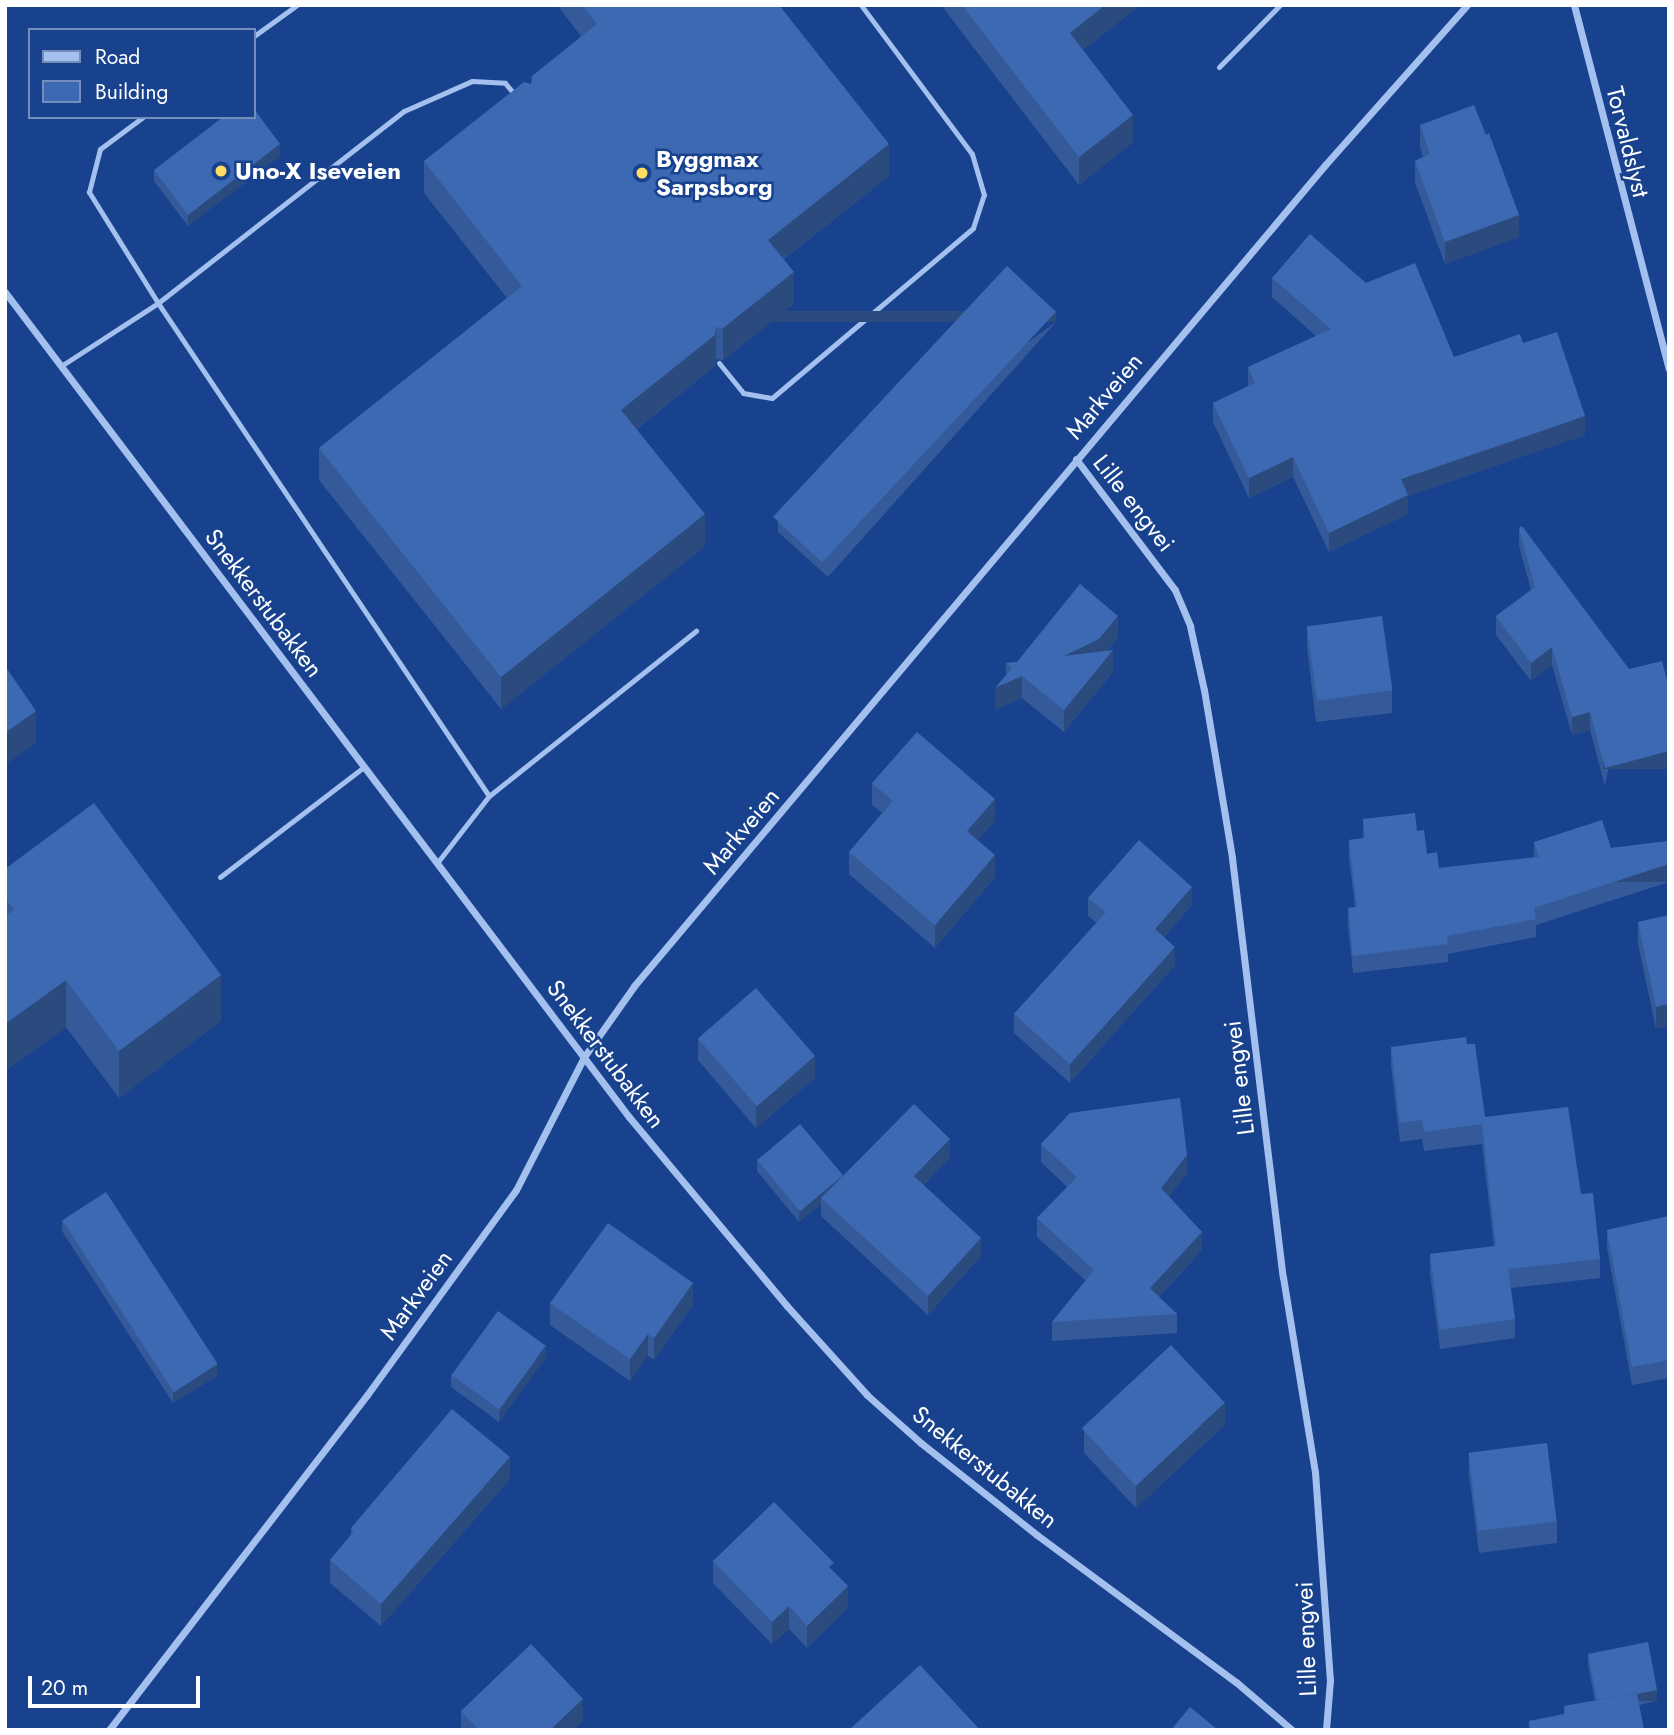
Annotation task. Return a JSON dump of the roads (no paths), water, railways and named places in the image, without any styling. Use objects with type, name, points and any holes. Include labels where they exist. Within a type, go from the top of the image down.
[{"type":"street","name":"Markveien","points":[[109,1730],[367,1395],[516,1190],[584,1057],[634,986],[1076,459],[1467,5]]},
{"type":"street","name":"Torvaldslyst","points":[[1574,5],[1669,369]]},
{"type":"street","name":"Snekkerstubakken","points":[[5,292],[584,1057],[712,1220],[867,1395],[976,1489],[1175,1635],[1292,1730]]},
{"type":"street","name":"Lille engvei","points":[[1076,459],[1175,590],[1190,626],[1204,690],[1232,858],[1283,1277],[1315,1472],[1330,1680],[1325,1730]]},
{"type":"lane","points":[[256,34],[297,5]]},
{"type":"lane","points":[[719,363],[743,393],[772,398],[973,228],[984,195],[972,154],[861,5]]},
{"type":"lane","points":[[1219,67],[1280,5]]},
{"type":"lane","points":[[61,366],[158,303],[404,111],[472,81],[505,83],[520,101]]},
{"type":"lane","points":[[140,119],[100,149],[89,192],[158,303],[489,796]]},
{"type":"lane","points":[[437,863],[489,796],[696,631]]},
{"type":"lane","points":[[219,877],[364,767]]},
{"type":"place","name":"Uno-X Iseveien","points":[[221,171]]},
{"type":"place","name":"Byggmax Sarpsborg","points":[[642,173]]}]
